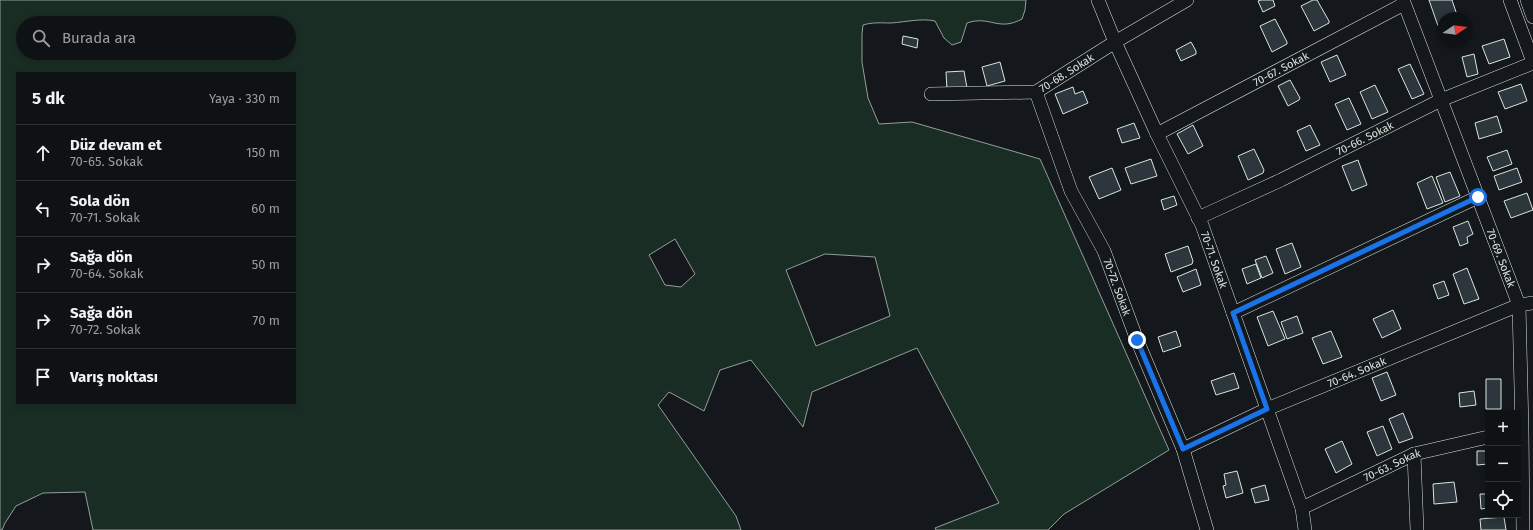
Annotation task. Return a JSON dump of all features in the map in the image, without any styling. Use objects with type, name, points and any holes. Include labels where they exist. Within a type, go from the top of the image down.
[{"type":"street","name":"70-71. Sokak","points":[[1098,0],[1115,42],[1157,134],[1198,218],[1302,508],[1304,530]]},
{"type":"street","name":"70-68. Sokak","points":[[931,94],[1036,92],[1115,42],[1187,0]]},
{"type":"street","points":[[1510,0],[1533,62]]},
{"type":"street","points":[[1526,0],[1533,17]]},
{"type":"street","name":"70-69. Sokak","points":[[1404,2],[1519,306],[1520,410]]},
{"type":"street","name":"70-67. Sokak","points":[[1157,134],[1404,2]]},
{"type":"street","name":"70-66. Sokak","points":[[1198,218],[1281,180],[1441,100],[1533,62]]},
{"type":"street","name":"70-72. Sokak","points":[[1036,92],[1071,191],[1104,251],[1137,340],[1183,449],[1207,530]]},
{"type":"street","points":[[1233,313],[1478,197]]},
{"type":"street","name":"70-64. Sokak","points":[[1183,449],[1267,409],[1519,306],[1533,303]]},
{"type":"street","name":"70-63. Sokak","points":[[1302,508],[1414,454],[1485,438]]},
{"type":"street","name":"70-69. Sokak","points":[[1520,446],[1523,530]]},
{"type":"street","points":[[1414,454],[1417,530]]},
{"type":"green space","points":[[0,0],[1026,0],[1022,19],[1014,23],[1007,24],[982,21],[967,23],[961,42],[952,45],[944,38],[935,21],[919,20],[863,25],[862,62],[868,98],[879,124],[912,122],[1040,159],[1169,450],[1064,514],[1048,530],[936,530],[935,528],[999,503],[917,348],[812,392],[803,427],[751,360],[720,370],[704,411],[669,392],[658,405],[736,516],[741,530],[93,530],[85,492],[43,493],[16,506],[2,530],[0,530]],"holes":[[[675,239],[695,274],[681,287],[665,285],[649,255]],[[825,254],[875,257],[890,316],[816,346],[786,270]]]},
{"type":"building","points":[[1273,0],[1275,6],[1263,12],[1258,1]]},
{"type":"building","points":[[1313,0],[1317,0],[1329,21],[1329,23],[1314,31],[1301,6]]},
{"type":"building","points":[[1429,0],[1452,0],[1456,12],[1437,12],[1437,23]]},
{"type":"building","points":[[1275,19],[1287,44],[1272,52],[1260,26]]},
{"type":"building","points":[[903,36],[918,39],[917,48],[902,44]]},
{"type":"building","points":[[1504,39],[1510,57],[1489,64],[1482,46]]},
{"type":"building","points":[[1191,42],[1196,54],[1181,61],[1176,50]]},
{"type":"building","points":[[1474,54],[1478,74],[1467,77],[1462,57]]},
{"type":"building","points":[[1337,55],[1346,75],[1330,82],[1321,62]]},
{"type":"building","points":[[1000,62],[1005,81],[987,86],[982,67]]},
{"type":"building","points":[[1410,64],[1424,94],[1412,99],[1398,69]]},
{"type":"building","points":[[964,71],[967,88],[947,90],[946,72]]},
{"type":"building","points":[[1290,80],[1300,98],[1288,106],[1278,86]]},
{"type":"building","points":[[1521,84],[1527,101],[1505,109],[1498,92]]},
{"type":"building","points":[[1375,85],[1388,112],[1372,119],[1360,92]]},
{"type":"building","points":[[1073,87],[1075,94],[1083,91],[1088,103],[1063,114],[1055,94]]},
{"type":"building","points":[[1349,98],[1361,124],[1347,130],[1335,104]]},
{"type":"building","points":[[1497,116],[1502,132],[1479,139],[1475,123]]},
{"type":"building","points":[[1134,123],[1140,138],[1122,143],[1117,129]]},
{"type":"building","points":[[1193,125],[1203,146],[1188,154],[1177,134]]},
{"type":"building","points":[[1310,125],[1320,145],[1306,151],[1297,131]]},
{"type":"building","points":[[1254,149],[1264,170],[1263,173],[1248,180],[1238,156]]},
{"type":"building","points":[[1507,150],[1512,164],[1493,171],[1487,157]]},
{"type":"building","points":[[1151,159],[1157,176],[1131,184],[1125,168]]},
{"type":"building","points":[[1358,160],[1367,185],[1352,191],[1342,166]]},
{"type":"building","points":[[1112,168],[1121,190],[1099,199],[1089,177]]},
{"type":"building","points":[[1517,168],[1522,182],[1499,190],[1494,176]]},
{"type":"building","points":[[1450,172],[1460,196],[1445,202],[1436,177]]},
{"type":"building","points":[[1432,176],[1443,203],[1427,209],[1417,183]]},
{"type":"building","points":[[1527,193],[1533,210],[1511,218],[1504,201]]},
{"type":"building","points":[[1174,196],[1177,205],[1164,210],[1161,200]]},
{"type":"building","points":[[1468,221],[1473,234],[1467,237],[1468,243],[1460,246],[1453,227]]},
{"type":"building","points":[[1292,243],[1301,267],[1285,274],[1276,249]]},
{"type":"building","points":[[1188,246],[1193,261],[1192,264],[1171,272],[1165,254]]},
{"type":"building","points":[[1266,256],[1273,273],[1262,278],[1255,260]]},
{"type":"building","points":[[1256,264],[1261,278],[1247,284],[1242,269]]},
{"type":"building","points":[[1467,268],[1479,299],[1464,304],[1453,274]]},
{"type":"building","points":[[1196,269],[1201,285],[1183,292],[1177,277]]},
{"type":"building","points":[[1444,281],[1449,295],[1438,299],[1433,285]]},
{"type":"building","points":[[1393,310],[1401,329],[1382,338],[1373,319]]},
{"type":"building","points":[[1273,311],[1285,339],[1268,346],[1257,317]]},
{"type":"building","points":[[1297,316],[1303,333],[1287,339],[1281,322]]},
{"type":"building","points":[[1176,331],[1181,346],[1163,352],[1158,337]]},
{"type":"building","points":[[1331,331],[1342,357],[1323,364],[1312,338]]},
{"type":"building","points":[[1387,372],[1396,395],[1381,401],[1372,378]]},
{"type":"building","points":[[1234,373],[1239,388],[1216,395],[1211,381]]},
{"type":"building","points":[[1486,379],[1501,379],[1501,409],[1486,409]]},
{"type":"building","points":[[1474,391],[1476,405],[1460,407],[1459,393]]},
{"type":"building","points":[[1403,413],[1413,438],[1399,443],[1389,419]]},
{"type":"building","points":[[1383,426],[1392,449],[1377,456],[1367,432]]},
{"type":"building","points":[[1342,441],[1352,464],[1336,473],[1325,449]]},
{"type":"building","points":[[1477,451],[1485,451],[1485,464],[1477,465]]},
{"type":"building","points":[[1237,471],[1243,493],[1226,498],[1223,486],[1226,485],[1224,474]]},
{"type":"building","points":[[1454,482],[1457,502],[1434,504],[1433,484]]},
{"type":"building","points":[[1265,485],[1269,500],[1255,503],[1251,489]]},
{"type":"building","points":[[1480,494],[1485,494],[1485,508],[1481,509]]},
{"type":"building","points":[[1504,518],[1506,530],[1481,530],[1480,519]]},
{"type":"route","points":[[1137,340],[1183,449],[1267,409],[1233,313],[1478,197]]}]
